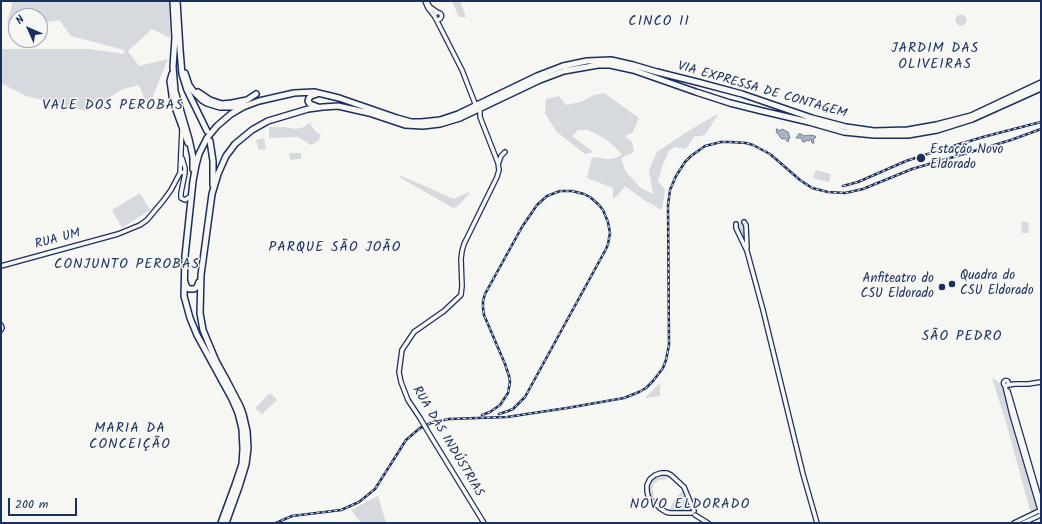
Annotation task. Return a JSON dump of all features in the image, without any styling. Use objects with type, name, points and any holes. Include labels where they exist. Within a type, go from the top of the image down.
[{"type":"highway","points":[[173,1],[175,90],[190,139],[193,181]]},
{"type":"highway","points":[[177,1],[181,68],[186,86],[207,131]]},
{"type":"highway","points":[[180,50],[186,74],[193,87],[210,100],[222,104],[232,103],[247,100],[256,94]]},
{"type":"highway","name":"VIA EXPRESSA DE CONTAGEM","points":[[212,194],[218,174],[226,156],[235,144],[252,130],[268,121],[308,109],[338,106],[369,113],[405,125],[423,126],[440,124],[460,118],[537,76],[563,66],[587,61],[611,60],[742,94],[812,118],[846,127],[874,131],[908,130],[971,116],[1041,83]]},
{"type":"highway","name":"VIA EXPRESSA DE CONTAGEM","points":[[186,74],[189,85],[202,100],[220,107],[226,108],[294,93],[308,92],[339,98],[411,122],[421,122],[440,120],[477,108],[564,71],[598,65],[610,65],[632,70],[754,110],[809,122],[844,132],[874,136],[908,135],[936,130],[972,119],[1041,88]]},
{"type":"highway","points":[[174,67],[170,81],[173,102],[182,129],[184,142],[192,157]]},
{"type":"highway","points":[[696,92],[693,87],[697,82]]},
{"type":"highway","points":[[322,94],[315,94],[311,96],[308,101],[314,106],[323,107]]},
{"type":"highway","points":[[754,110],[761,107],[762,103],[759,100]]},
{"type":"highway","points":[[221,523],[242,464],[242,429],[238,413],[232,400],[197,335],[190,318],[184,296],[185,256],[193,181],[199,154],[207,138],[224,119],[251,103]]},
{"type":"highway","points":[[184,279],[186,286],[189,289],[194,289],[199,284],[201,275],[212,194],[213,161],[210,141]]},
{"type":"highway","points":[[201,275],[200,313],[203,330],[216,361],[243,414],[247,431],[248,448],[246,464],[226,523]]},
{"type":"street","points":[[425,1],[430,7],[441,14],[442,29]]},
{"type":"street","points":[[425,1],[442,29],[462,70],[498,163]]},
{"type":"street","points":[[435,18],[435,14],[438,12]]},
{"type":"street","points":[[435,18],[441,18]]},
{"type":"street","name":"RUA UM","points":[[1,265],[120,233],[140,225],[147,220],[171,190],[180,173],[184,142]]},
{"type":"street","points":[[498,163],[500,156],[505,152]]},
{"type":"street","points":[[181,157],[184,163],[185,173],[181,197],[185,200],[191,196]]},
{"type":"street","name":"RUA DAS INDÚSTRIAS","points":[[484,523],[408,400],[399,372],[402,350],[414,332],[444,311],[461,295],[462,251],[464,244],[498,177],[498,163]]},
{"type":"street","points":[[180,173],[185,173]]},
{"type":"street","points":[[744,222],[746,225],[747,251]]},
{"type":"street","points":[[736,224],[736,228],[747,251],[778,369],[782,393],[817,523]]},
{"type":"street","points":[[1,325],[1,330]]},
{"type":"street","points":[[1007,384],[1028,384],[1041,382]]},
{"type":"street","points":[[1007,384],[1041,504]]},
{"type":"street","points":[[1007,384],[1018,436],[1041,512]]},
{"type":"street","points":[[696,514],[670,513],[661,509],[648,496],[647,485],[650,479],[661,473],[671,475],[684,487],[696,514],[708,523]]},
{"type":"street","points":[[1014,523],[1041,512]]},
{"type":"street","points":[[1023,523],[1041,512]]},
{"type":"shaded area","points":[[13,1],[169,1],[170,38],[152,29],[128,51],[139,66],[168,59],[148,108],[139,85],[123,89],[87,111],[26,96],[1,83],[1,49],[88,49],[125,54],[124,50],[71,36],[59,20],[48,22],[48,8],[11,8]]},
{"type":"shaded area","points":[[452,1],[460,1],[466,17],[459,17]]},
{"type":"shaded area","points":[[959,15],[963,15],[965,16],[965,24],[959,25],[956,22],[956,18]]},
{"type":"shaded area","points":[[604,93],[639,118],[633,132],[625,136],[632,142],[634,152],[621,158],[626,172],[641,188],[653,194],[649,170],[657,152],[688,131],[718,114],[705,135],[694,137],[686,149],[675,147],[669,151],[658,181],[665,190],[662,210],[644,200],[625,186],[613,199],[613,188],[587,178],[592,157],[608,159],[616,158],[622,154],[604,138],[588,130],[578,130],[572,136],[593,152],[585,154],[557,132],[545,114],[546,99],[559,96],[566,105],[581,102],[594,95]]},
{"type":"shaded area","points":[[309,123],[315,131],[321,135],[318,141],[311,145],[298,137],[269,138],[269,127],[296,129],[304,127]]},
{"type":"shaded area","points":[[777,129],[780,131],[782,129],[788,132],[790,138],[788,138],[788,142],[784,138],[782,139],[780,137],[776,132]]},
{"type":"shaded area","points":[[799,134],[804,136],[815,136],[816,137],[813,140],[814,143],[812,143],[811,139],[803,142],[801,138],[796,138]]},
{"type":"shaded area","points":[[264,138],[266,149],[259,150],[256,140]]},
{"type":"shaded area","points":[[289,153],[301,153],[301,159],[290,160]]},
{"type":"shaded area","points":[[816,170],[831,174],[829,182],[813,178]]},
{"type":"shaded area","points":[[399,175],[454,199],[469,192],[469,194],[458,206],[453,208],[401,178]]},
{"type":"shaded area","points":[[140,193],[150,210],[122,228],[112,210]]},
{"type":"shaded area","points":[[743,222],[745,225],[745,246],[736,224]]},
{"type":"shaded area","points":[[1021,222],[1028,222],[1029,233],[1022,233]]},
{"type":"shaded area","points":[[992,378],[1003,387],[1040,511],[1033,514],[1030,510]]},
{"type":"shaded area","points":[[660,383],[660,396],[645,398]]},
{"type":"shaded area","points":[[270,393],[277,400],[262,414],[255,408]]},
{"type":"shaded area","points":[[662,474],[666,474],[672,478],[667,477],[665,480],[659,480],[654,483],[652,489],[654,494],[652,498],[649,495],[648,485],[650,480]]},
{"type":"shaded area","points":[[685,490],[693,511],[670,510],[676,498]]},
{"type":"shaded area","points":[[378,496],[386,523],[362,523],[351,510]]},
{"type":"railway","points":[[843,186],[858,182],[906,161],[940,150],[1041,122]]},
{"type":"railway","points":[[276,523],[292,516],[341,510],[359,502],[375,489],[406,440],[420,428],[431,423],[449,419],[507,417],[567,408],[624,398],[646,388],[663,368],[669,345],[668,205],[670,190],[676,176],[685,162],[705,146],[721,142],[746,143],[753,145],[770,154],[800,180],[812,188],[828,192],[845,193],[863,189],[912,169],[1011,140],[1041,129]]},
{"type":"railway","points":[[482,415],[490,412],[500,405],[508,393],[510,382],[505,364],[484,315],[483,301],[485,294],[522,227],[537,205],[547,196],[560,191],[572,191],[584,194],[590,197],[603,210],[608,222],[610,233],[608,244],[525,397],[513,409],[499,414]]},
{"type":"place","name":"Estação Novo Eldorado","points":[[921,158]]},
{"type":"place","name":"Quadra do CSU Eldorado","points":[[952,284]]},
{"type":"place","name":"Anfiteatro do CSU Eldorado","points":[[942,287]]},
{"type":"district","name":"CINCO II","points":[[659,23]]},
{"type":"district","name":"JARDIM DAS OLIVEIRAS","points":[[935,58]]},
{"type":"district","name":"VALE DOS PEROBAS","points":[[113,107]]},
{"type":"district","name":"PARQUE SÃO JOÃO","points":[[335,249]]},
{"type":"district","name":"CONJUNTO PEROBAS","points":[[127,266]]},
{"type":"district","name":"SÃO PEDRO","points":[[962,338]]},
{"type":"district","name":"MARIA DA CONCEIÇÃO","points":[[130,438]]},
{"type":"district","name":"NOVO ELDORADO","points":[[690,506]]}]
